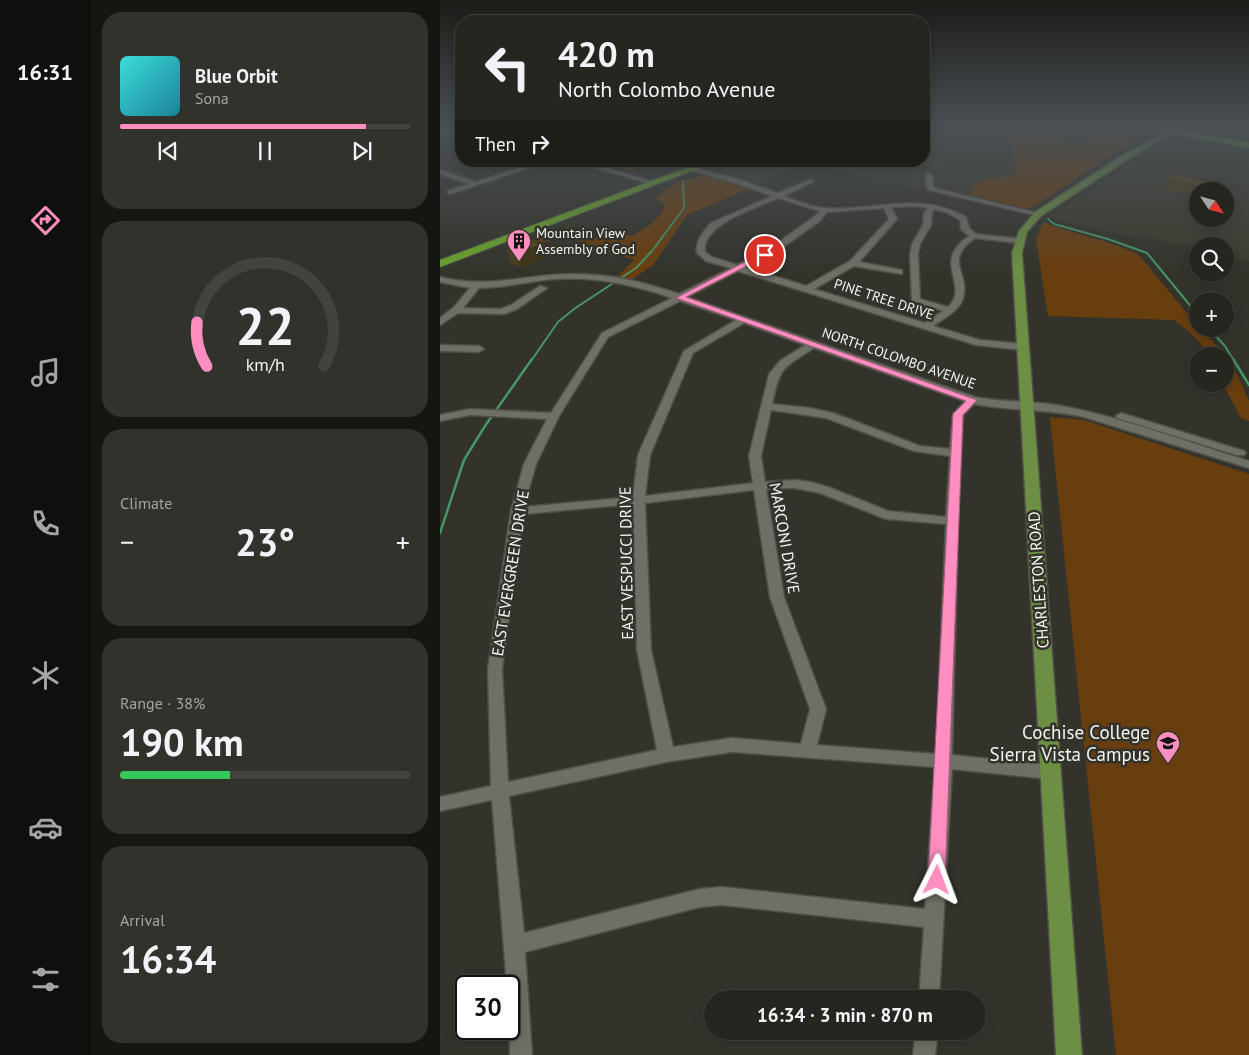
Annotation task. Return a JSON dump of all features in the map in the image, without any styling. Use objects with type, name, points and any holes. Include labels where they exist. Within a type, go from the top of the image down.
[{"type":"highway","points":[[440,264],[674,175]]},
{"type":"main road","name":"CHARLESTON ROAD","points":[[1069,1055],[1017,276],[1017,252],[1019,241],[1029,222],[1038,214],[1098,175]]},
{"type":"street","points":[[450,175],[477,184]]},
{"type":"street","points":[[450,192],[504,175]]},
{"type":"street","points":[[625,175],[653,183]]},
{"type":"street","points":[[714,175],[825,210],[880,205],[932,207],[958,215],[963,219],[965,229],[974,236],[1019,241]]},
{"type":"street","points":[[930,175],[929,185],[931,189],[1038,214]]},
{"type":"street","points":[[777,196],[811,181]]},
{"type":"street","name":"PINE TREE DRIVE","points":[[777,196],[714,225],[707,232],[699,247],[701,253],[709,259],[978,343],[1022,347]]},
{"type":"street","points":[[807,289],[853,263],[893,219],[880,205]]},
{"type":"street","points":[[932,207],[928,213],[927,225],[916,244],[914,254],[916,301],[949,310]]},
{"type":"street","name":"EAST EVERGREEN DRIVE","points":[[521,1055],[514,945],[500,790],[495,669],[518,511],[530,464],[554,416],[605,335],[773,250],[817,219],[825,210]]},
{"type":"street","points":[[925,327],[956,304],[959,297],[959,277],[954,260],[956,250],[974,236]]},
{"type":"street","points":[[853,263],[898,272]]},
{"type":"street","name":"NORTH COLOMBO AVENUE","points":[[440,279],[475,287],[510,285],[571,276],[633,284],[680,298],[972,400],[991,404],[1059,408],[1075,407],[1116,414],[1249,456]]},
{"type":"street","points":[[440,322],[456,310],[475,287]]},
{"type":"street","points":[[456,310],[502,312],[514,307],[543,288]]},
{"type":"street","name":"EAST VESPUCCI DRIVE","points":[[666,755],[644,650],[639,500],[644,455],[686,356],[697,345],[743,320]]},
{"type":"street","name":"MARCONI DRIVE","points":[[807,751],[818,709],[776,597],[756,456],[774,374],[778,368],[813,344]]},
{"type":"street","points":[[440,348],[479,349]]},
{"type":"street","points":[[930,990],[944,761],[952,521],[958,414],[972,400]]},
{"type":"street","points":[[767,408],[810,410],[829,415],[918,449],[956,453]]},
{"type":"street","name":"NORTH COLOMBO AVENUE","points":[[1059,408],[1108,420],[1249,465]]},
{"type":"street","points":[[440,418],[470,412],[554,416]]},
{"type":"street","points":[[518,511],[639,500],[759,486],[810,486],[886,515],[952,521]]},
{"type":"street","points":[[440,804],[666,755],[732,745],[944,761],[1051,772]]},
{"type":"street","points":[[514,945],[700,898],[722,896],[935,919]]},
{"type":"street","points":[[924,1055],[926,1040]]},
{"type":"shaded area","points":[[707,175],[751,188],[687,215],[653,265],[631,280],[617,277],[634,260],[566,237],[520,247],[558,230],[575,225],[562,231],[590,240],[610,238],[620,234],[631,236],[647,228],[656,220],[665,205],[656,198],[677,182]]},
{"type":"shaded area","points":[[729,175],[776,175],[757,183]]},
{"type":"shaded area","points":[[857,175],[1009,175],[976,183],[973,187],[970,202]]},
{"type":"shaded area","points":[[1082,175],[1032,208],[1024,208],[971,195],[978,182],[1009,176]]},
{"type":"shaded area","points":[[1111,175],[1249,175],[1249,262],[1234,258],[1234,237],[1189,237],[1189,247],[1147,237],[1135,238],[1047,217]]},
{"type":"shaded area","points":[[1043,222],[1116,245],[1138,254],[1189,315],[1189,332],[1174,320],[1048,316],[1036,239]]},
{"type":"shaded area","points":[[1194,337],[1208,337],[1218,347],[1203,347]]},
{"type":"shaded area","points":[[1234,368],[1249,401],[1249,421],[1241,418],[1227,392],[1234,392]]},
{"type":"shaded area","name":"Cochise College Sierra Vista Campus","points":[[1050,417],[1084,420],[1249,474],[1249,1055],[1116,1055]]},
{"type":"building","points":[[1172,175],[1180,175],[1208,181],[1189,182],[1189,185],[1166,180]]},
{"type":"building","points":[[530,240],[541,244],[518,253],[507,249]]},
{"type":"waterway","points":[[531,361],[558,322],[574,309],[636,268],[652,251],[684,208],[683,181]]},
{"type":"waterway","points":[[1048,219],[1054,224],[1108,239],[1147,253],[1189,304]]},
{"type":"waterway","points":[[1217,337],[1226,347]]},
{"type":"waterway","points":[[440,533],[464,460],[485,426],[532,359]]},
{"type":"waterway","points":[[1234,361],[1249,385]]},
{"type":"place","name":"Mountain View Assembly of God","points":[[519,262]]},
{"type":"place","name":"Cochise College Sierra Vista Campus","points":[[1168,764]]},
{"type":"route","points":[[765,255],[680,298],[972,400],[958,414],[952,521],[944,761],[937,880]]}]
